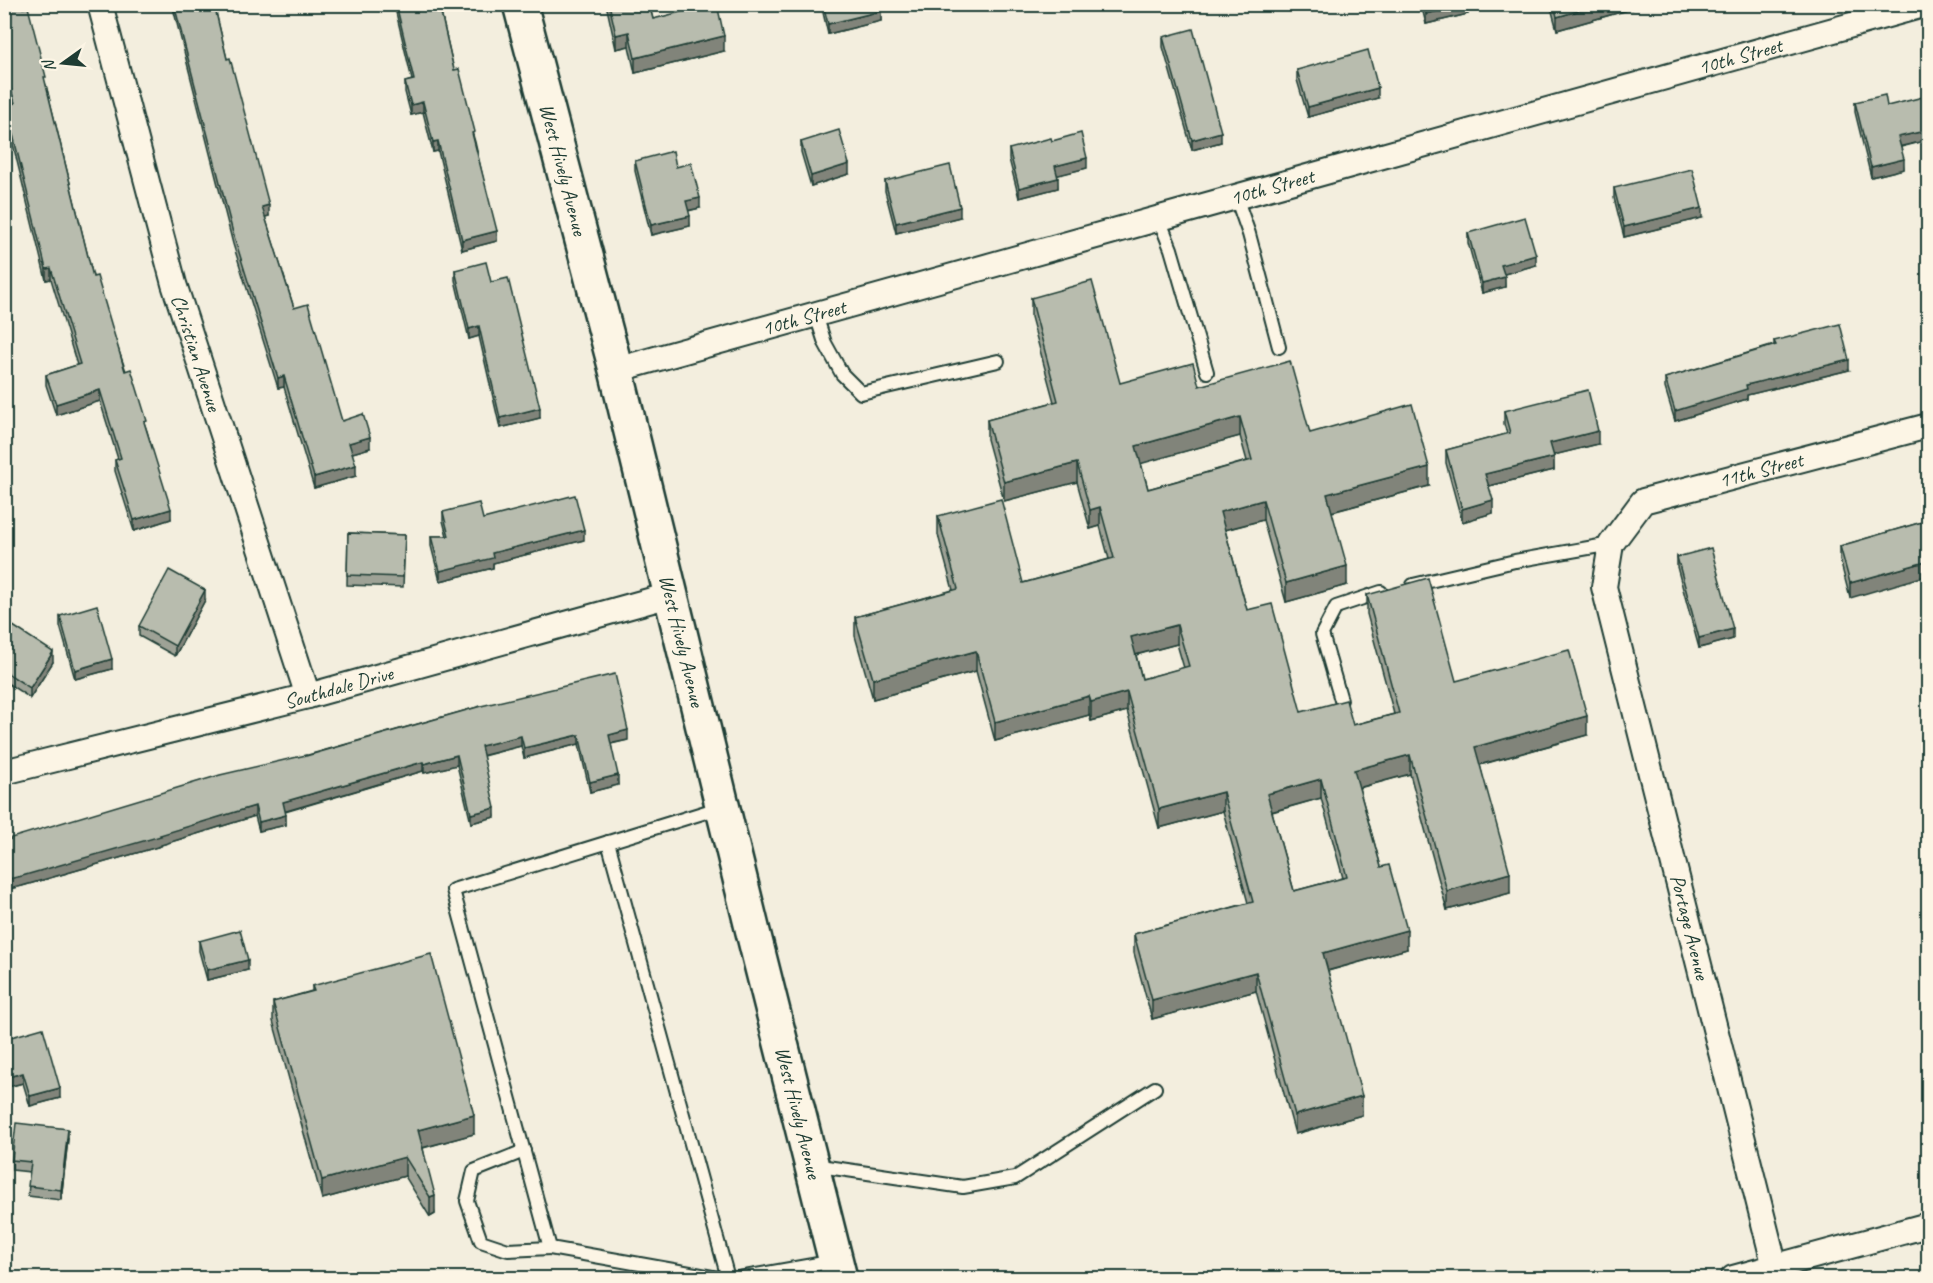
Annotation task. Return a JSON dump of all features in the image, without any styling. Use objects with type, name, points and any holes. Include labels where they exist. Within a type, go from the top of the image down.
[{"type":"street","name":"Christian Avenue","points":[[100,4],[174,284],[309,696]]},
{"type":"street","name":"West Hively Avenue","points":[[520,4],[616,370],[838,1270]]},
{"type":"street","name":"10th Street","points":[[616,370],[1927,4]]},
{"type":"street","name":"11th Street","points":[[1611,544],[1643,501],[1929,426]]},
{"type":"street","name":"Portage Avenue","points":[[1611,544],[1604,587],[1775,1267]]},
{"type":"street","name":"Southdale Drive","points":[[4,772],[309,696],[670,595]]},
{"type":"street","points":[[1733,1278],[1929,1225]]},
{"type":"lane","points":[[1236,197],[1249,234],[1279,347]]},
{"type":"lane","points":[[1159,219],[1171,249],[1207,372]]},
{"type":"lane","points":[[816,315],[825,343],[842,374],[861,393],[998,361]]},
{"type":"lane","points":[[1341,700],[1322,634],[1336,608],[1385,591],[1515,561],[1611,544]]},
{"type":"lane","points":[[550,1248],[453,890],[723,806]]},
{"type":"lane","points":[[608,842],[728,1278]]},
{"type":"lane","points":[[812,1164],[963,1187],[1015,1178],[1155,1088]]},
{"type":"lane","points":[[524,1151],[474,1171],[467,1201],[481,1241],[508,1250],[550,1248],[718,1278]]},
{"type":"lane","points":[[739,1278],[838,1270]]},
{"type":"building","points":[[4,4],[23,4],[23,8],[28,7],[93,277],[97,276],[125,371],[131,369],[147,421],[144,422],[171,509],[134,520],[115,460],[121,458],[100,390],[56,404],[46,375],[80,364],[51,268],[46,269],[6,106],[15,103],[4,64]]},
{"type":"building","points":[[174,4],[214,4],[227,59],[230,58],[269,205],[262,207],[294,308],[308,304],[342,421],[363,414],[370,437],[349,443],[356,465],[314,477],[284,376],[278,378],[233,233]]},
{"type":"building","points":[[396,4],[439,4],[454,70],[459,69],[475,132],[472,133],[497,231],[462,240],[438,141],[433,142],[423,102],[411,105],[405,82],[414,80]]},
{"type":"building","points":[[609,4],[649,4],[653,19],[717,4],[724,36],[635,58],[629,32],[616,35]]},
{"type":"building","points":[[823,4],[879,4],[881,11],[828,24]]},
{"type":"building","points":[[1424,4],[1465,4],[1426,14]]},
{"type":"building","points":[[1554,4],[1601,4],[1557,17]]},
{"type":"building","points":[[1193,29],[1221,132],[1192,140],[1163,37]]},
{"type":"building","points":[[1368,50],[1378,88],[1308,107],[1297,70]]},
{"type":"building","points":[[1885,95],[1887,106],[1923,97],[1929,130],[1898,137],[1904,159],[1871,167],[1855,102]]},
{"type":"building","points":[[839,130],[849,164],[811,176],[801,142]]},
{"type":"building","points":[[1081,133],[1087,158],[1055,166],[1058,178],[1019,188],[1009,149]]},
{"type":"building","points":[[673,151],[676,167],[691,163],[700,198],[686,201],[690,216],[651,225],[635,161]]},
{"type":"building","points":[[950,165],[960,207],[896,223],[885,181]]},
{"type":"building","points":[[1692,169],[1702,208],[1624,227],[1614,188]]},
{"type":"building","points":[[1525,217],[1536,255],[1501,265],[1505,277],[1482,283],[1468,233]]},
{"type":"building","points":[[486,262],[491,282],[508,278],[540,408],[500,418],[479,326],[469,329],[455,270]]},
{"type":"building","points":[[1092,281],[1120,383],[1193,363],[1199,386],[1290,361],[1310,433],[1412,404],[1429,467],[1327,494],[1347,566],[1286,583],[1263,500],[1220,512],[1247,610],[1272,604],[1301,712],[1346,700],[1353,725],[1399,713],[1367,595],[1428,578],[1456,681],[1569,650],[1587,716],[1475,747],[1510,873],[1447,891],[1410,755],[1354,770],[1381,867],[1389,865],[1407,930],[1323,953],[1362,1096],[1295,1115],[1256,972],[1152,1000],[1134,934],[1253,902],[1223,792],[1159,809],[1127,692],[1091,702],[1089,696],[995,722],[976,651],[873,679],[855,617],[958,589],[938,516],[1001,499],[1023,583],[1114,558],[1100,507],[1090,510],[1077,463],[1004,482],[987,420],[1058,401],[1031,298]],"holes":[[[1240,417],[1252,460],[1148,489],[1136,446]],[[1177,625],[1189,666],[1142,679],[1131,637]],[[1321,779],[1347,877],[1294,891],[1267,794]]]},
{"type":"building","points":[[1929,313],[1929,333],[1923,314]]},
{"type":"building","points":[[1840,324],[1849,360],[1746,385],[1747,389],[1675,411],[1665,378],[1776,345],[1774,341]]},
{"type":"building","points":[[1588,390],[1598,431],[1550,443],[1554,457],[1485,474],[1493,500],[1462,509],[1446,450],[1510,433],[1504,411]]},
{"type":"building","points":[[575,495],[584,530],[492,553],[493,558],[440,571],[431,536],[449,536],[443,512],[479,503],[483,519]]},
{"type":"building","points":[[1929,520],[1929,561],[1850,583],[1840,546]]},
{"type":"building","points":[[348,533],[405,535],[403,577],[347,575]]},
{"type":"building","points":[[1711,548],[1733,629],[1699,638],[1677,557]]},
{"type":"building","points":[[169,570],[205,590],[175,646],[139,626]]},
{"type":"building","points":[[97,605],[112,659],[75,670],[60,616]]},
{"type":"building","points":[[4,620],[53,652],[30,688],[4,671]]},
{"type":"building","points":[[615,674],[628,730],[609,735],[618,775],[590,782],[579,735],[524,748],[521,736],[481,746],[495,808],[471,814],[457,755],[424,764],[423,762],[283,802],[286,815],[259,822],[255,806],[161,836],[4,880],[4,841],[11,838],[220,775],[306,756],[481,706]]},
{"type":"building","points":[[240,930],[248,960],[207,970],[199,941]]},
{"type":"building","points":[[431,954],[474,1115],[418,1130],[435,1195],[430,1197],[405,1157],[322,1180],[273,1002],[314,991],[312,986]]},
{"type":"building","points":[[43,1028],[60,1088],[30,1096],[23,1073],[4,1078],[4,1039]]},
{"type":"building","points":[[16,1123],[68,1129],[61,1190],[28,1186],[31,1162],[12,1160]]}]
